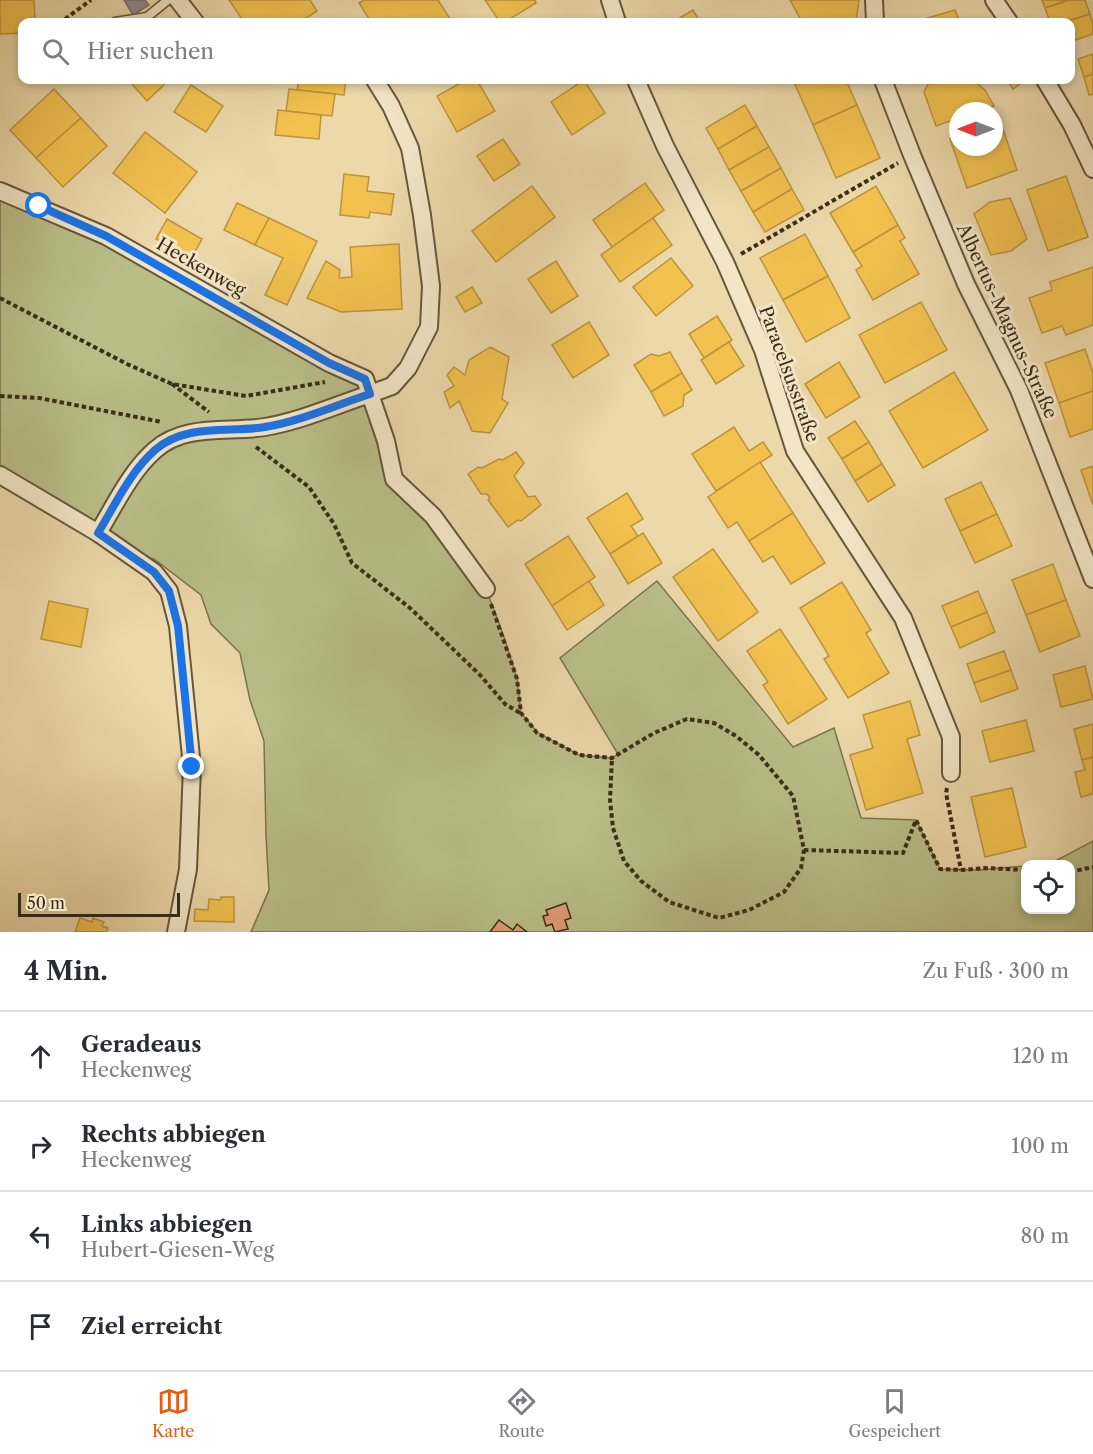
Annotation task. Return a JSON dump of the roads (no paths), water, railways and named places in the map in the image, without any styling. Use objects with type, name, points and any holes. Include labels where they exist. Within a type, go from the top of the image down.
[{"type":"street","points":[[178,0],[192,18]]},
{"type":"street","points":[[610,0],[616,18]]},
{"type":"street","points":[[874,0],[875,18]]},
{"type":"street","points":[[994,0],[1006,18]]},
{"type":"street","points":[[98,533],[136,471],[156,449],[178,437],[204,430],[265,427],[314,413],[392,386],[408,368],[429,327],[431,286],[410,148],[391,106],[377,84]]},
{"type":"street","name":"Paracelsusstraße","points":[[638,84],[665,146],[725,262],[763,350],[795,450],[903,618],[951,737],[951,773]]},
{"type":"street","name":"Albertus-Magnus-Straße","points":[[885,84],[966,284],[1019,390],[1093,579]]},
{"type":"street","points":[[1047,84],[1072,125],[1093,169]]},
{"type":"street","name":"Heckenweg","points":[[0,191],[106,236],[319,357],[365,379],[386,441],[394,480],[432,516],[486,589]]},
{"type":"street","points":[[0,475],[98,533],[154,572],[169,591],[178,626],[192,767],[188,869],[176,932]]},
{"type":"lane","points":[[141,18],[147,17],[168,0]]}]
